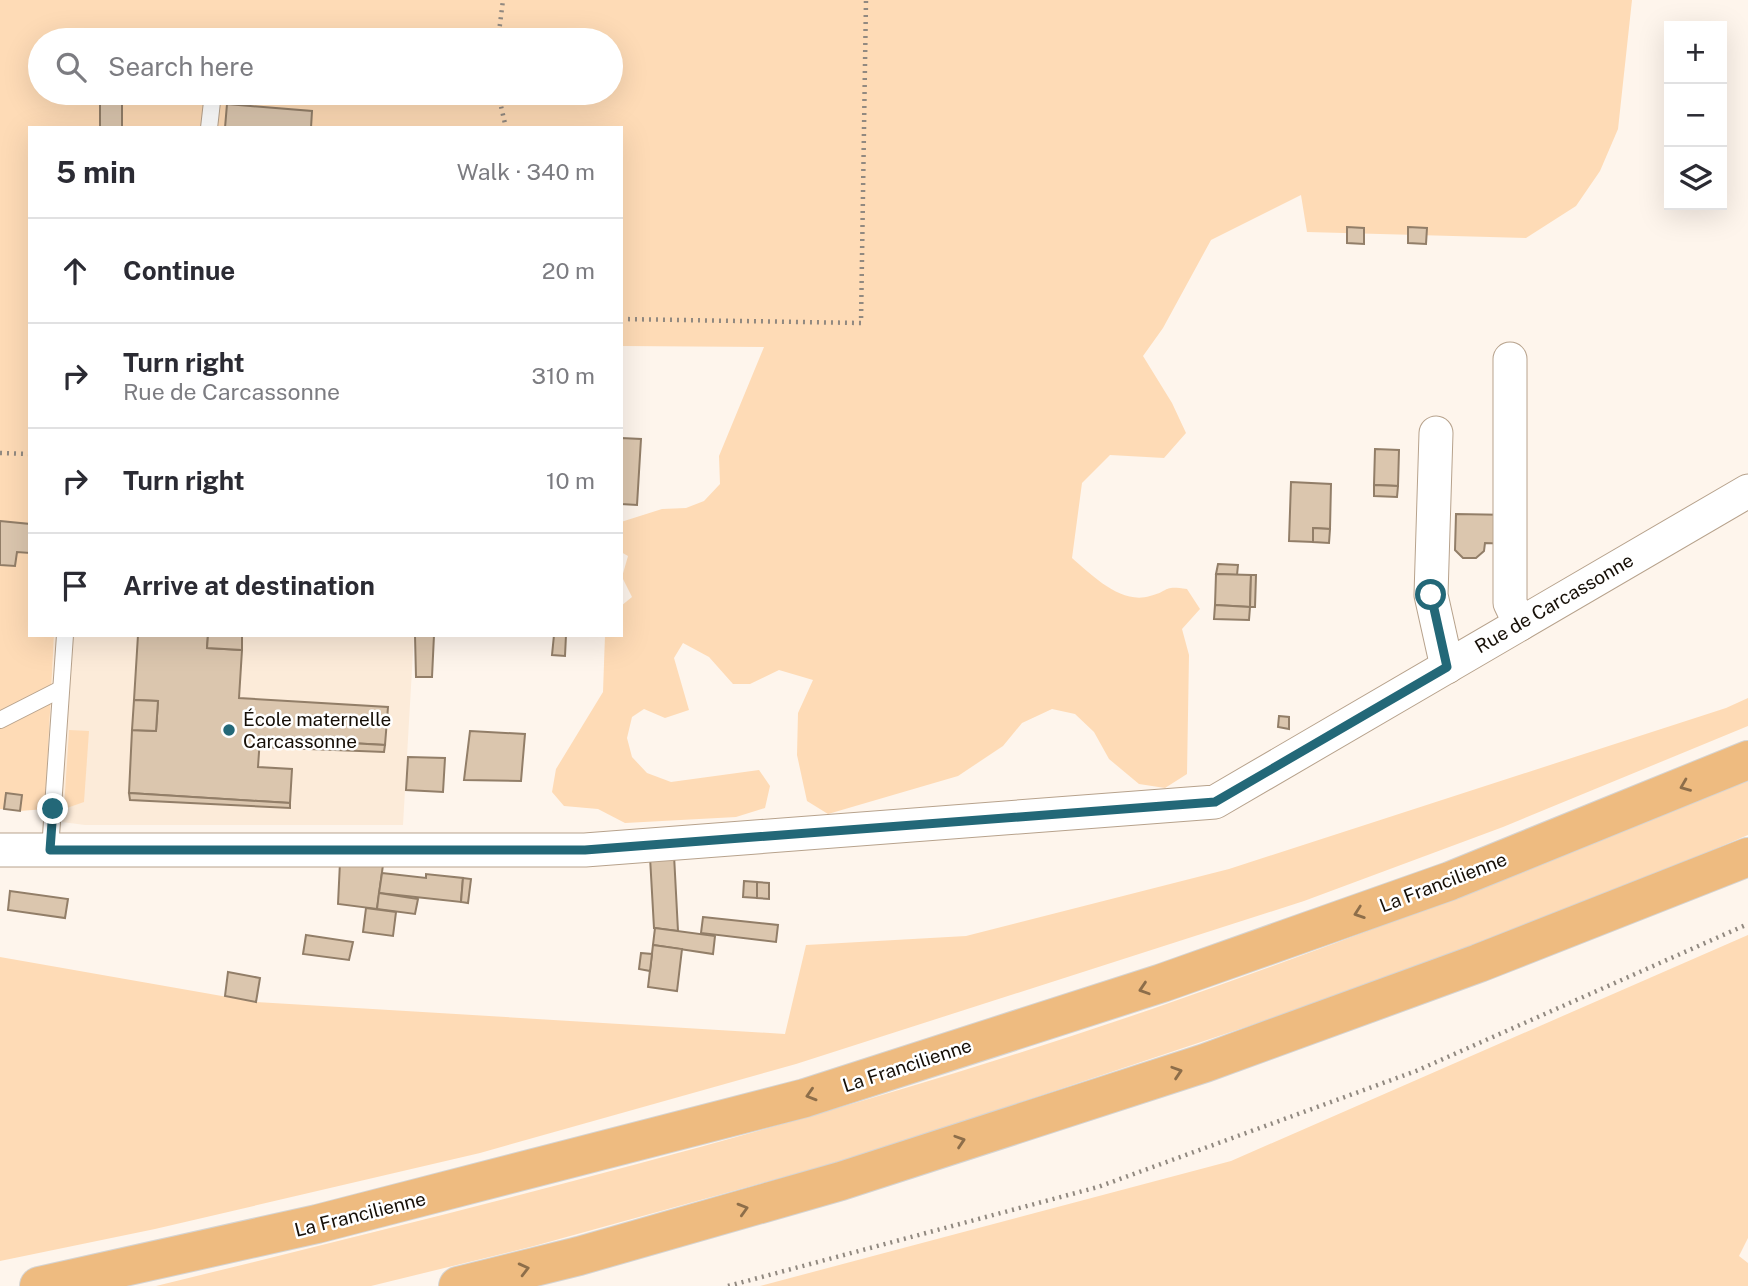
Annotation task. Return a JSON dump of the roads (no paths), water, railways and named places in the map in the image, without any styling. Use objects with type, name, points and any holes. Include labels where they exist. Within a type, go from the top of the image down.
[{"type":"highway","name":"La Francilienne","points":[[39,1286],[355,1215],[805,1098],[1162,983],[1450,881],[1748,760]]},
{"type":"highway","points":[[458,1286],[592,1252],[841,1181],[1205,1063],[1479,963],[1748,857]]},
{"type":"street","points":[[1510,359],[1510,603],[1520,624]]},
{"type":"street","points":[[1436,433],[1431,595],[1447,667]]},
{"type":"street","name":"Rue de Carcassonne","points":[[0,850],[585,850],[1215,802],[1748,491]]},
{"type":"lane","points":[[209,126],[212,105]]},
{"type":"lane","points":[[50,850],[65,637]]},
{"type":"lane","points":[[0,720],[61,689]]},
{"type":"place","name":"École maternelle Carcassonne","points":[[229,730]]}]
